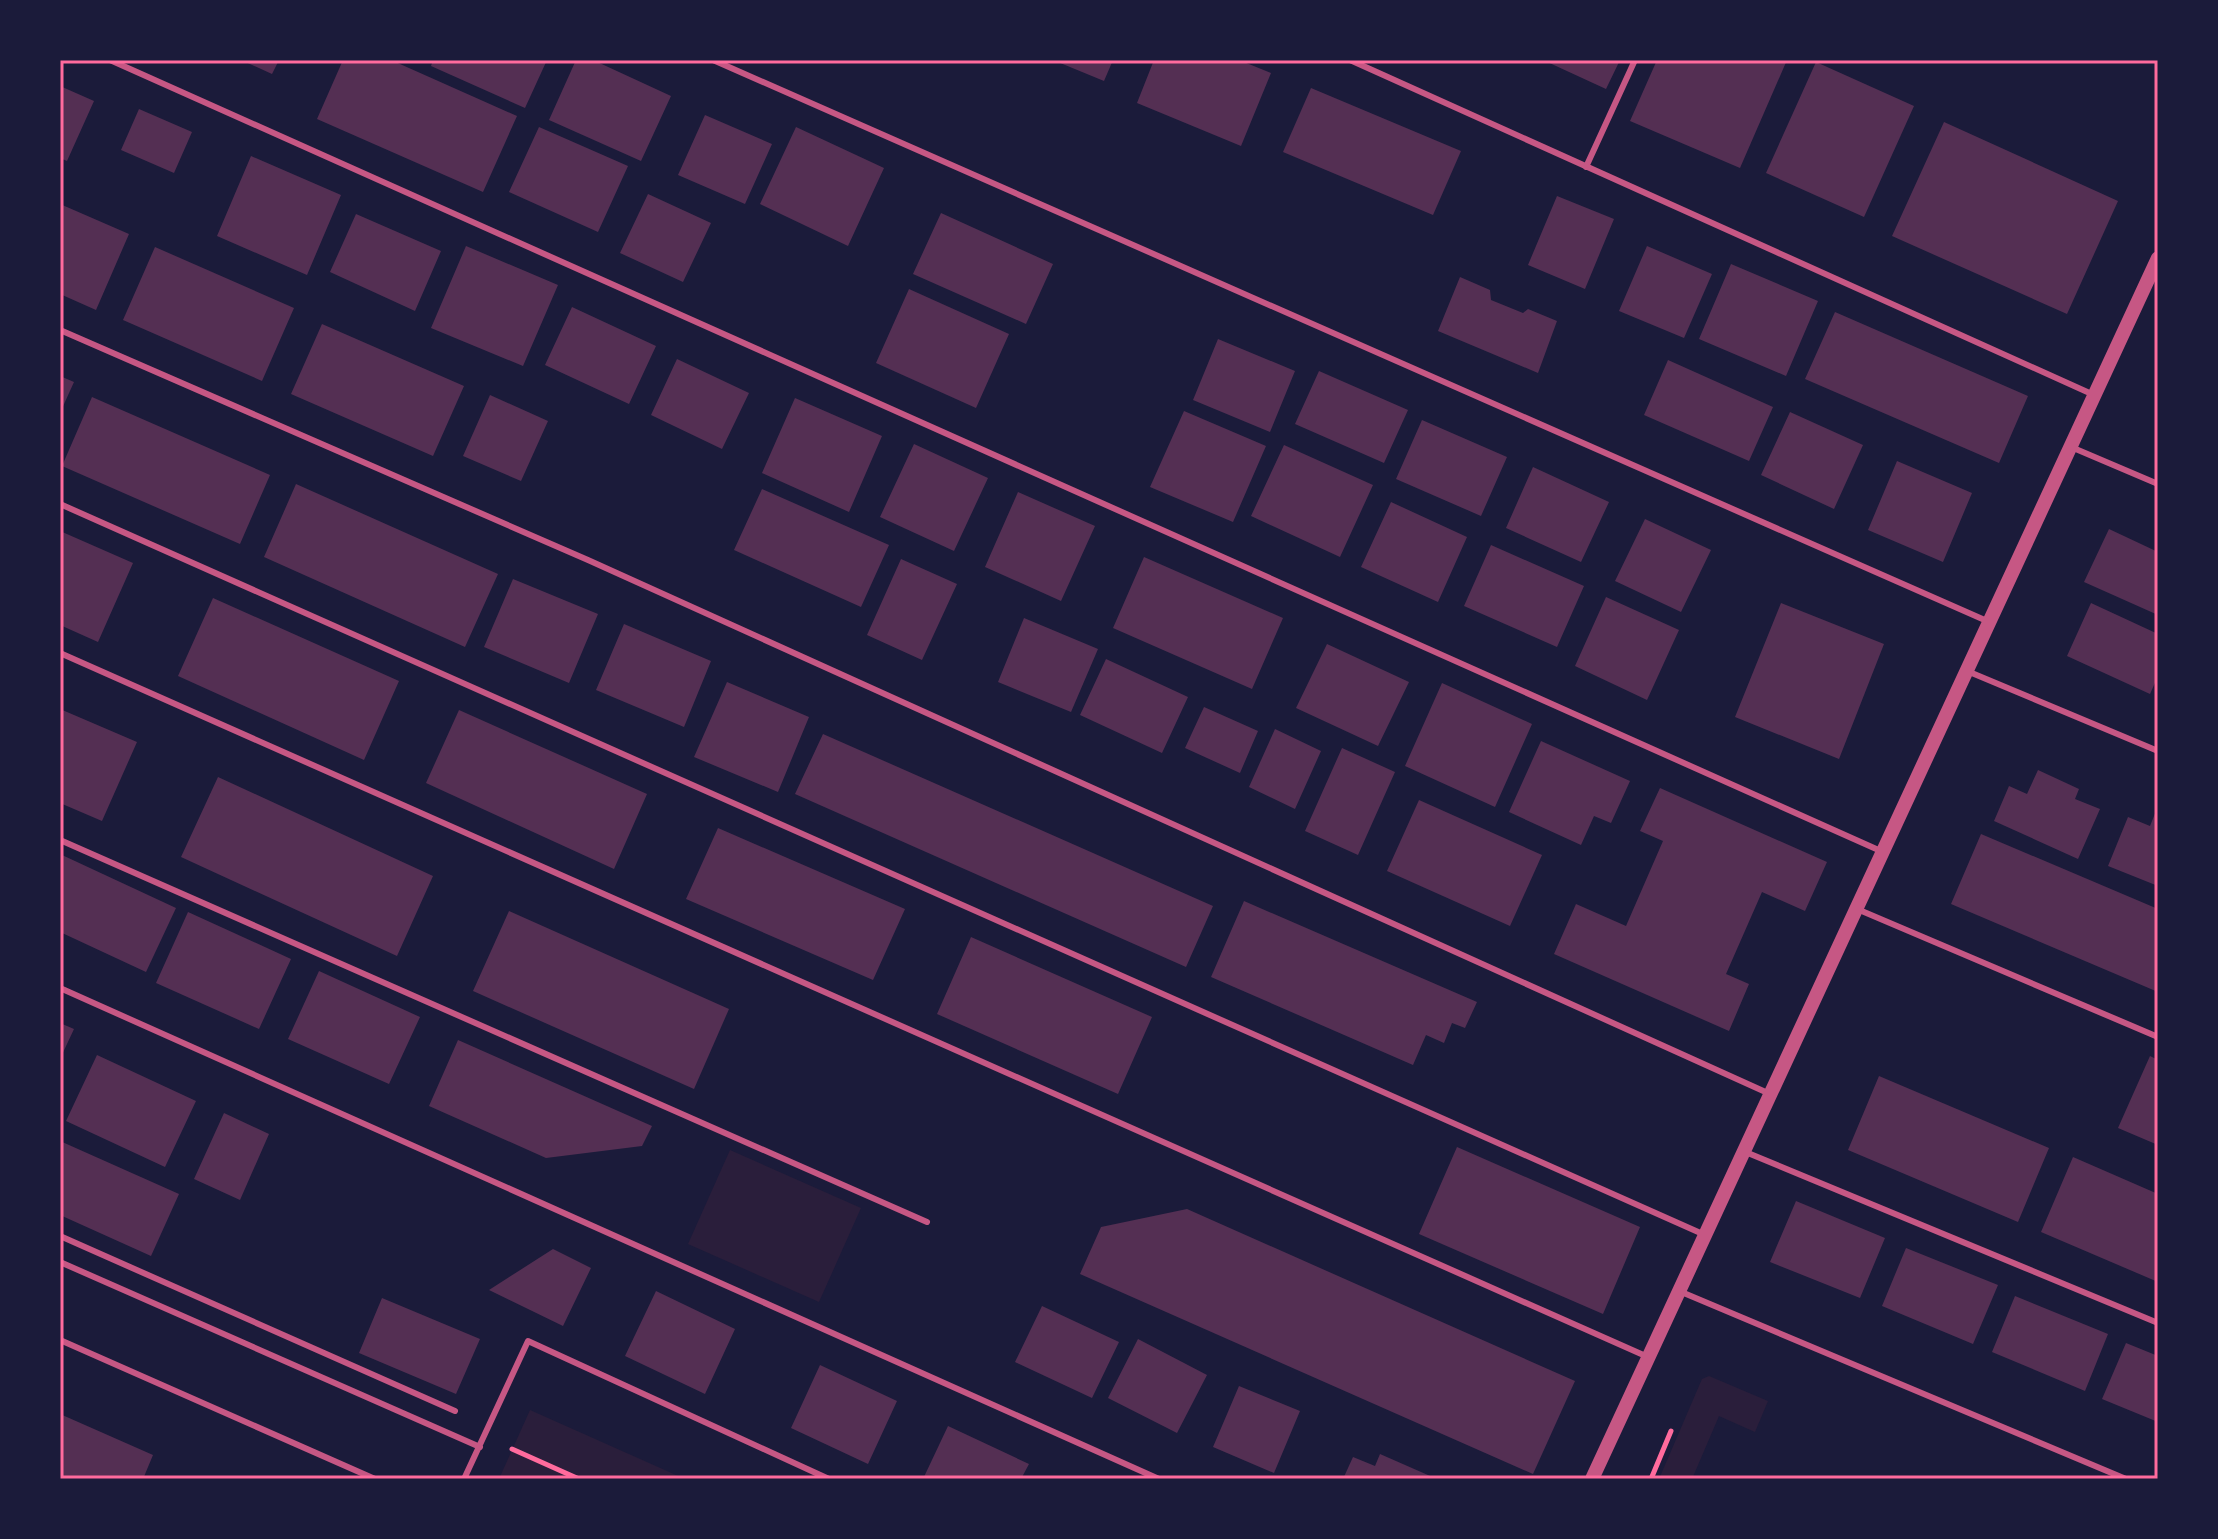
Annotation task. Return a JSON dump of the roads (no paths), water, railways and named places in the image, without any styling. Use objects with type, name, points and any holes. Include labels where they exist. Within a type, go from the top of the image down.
[{"type":"street","points":[[1592,1479],[2158,258]]},
{"type":"lane","points":[[110,60],[1883,852]]},
{"type":"lane","points":[[713,60],[1990,623]]},
{"type":"lane","points":[[1350,60],[2095,395]]},
{"type":"lane","points":[[1586,167],[1635,60]]},
{"type":"lane","points":[[60,330],[588,560],[1771,1094]]},
{"type":"lane","points":[[2071,447],[2158,484]]},
{"type":"lane","points":[[60,504],[1705,1235]]},
{"type":"lane","points":[[60,653],[1648,1357]]},
{"type":"lane","points":[[1967,671],[2158,751]]},
{"type":"lane","points":[[60,840],[927,1222]]},
{"type":"lane","points":[[1857,909],[2158,1037]]},
{"type":"lane","points":[[60,988],[1159,1479]]},
{"type":"lane","points":[[1743,1151],[2158,1323]]},
{"type":"lane","points":[[60,1236],[455,1411]]},
{"type":"lane","points":[[60,1262],[480,1447]]},
{"type":"lane","points":[[1679,1290],[2126,1479]]},
{"type":"lane","points":[[60,1340],[375,1479]]},
{"type":"lane","points":[[464,1479],[528,1341],[829,1479]]}]
